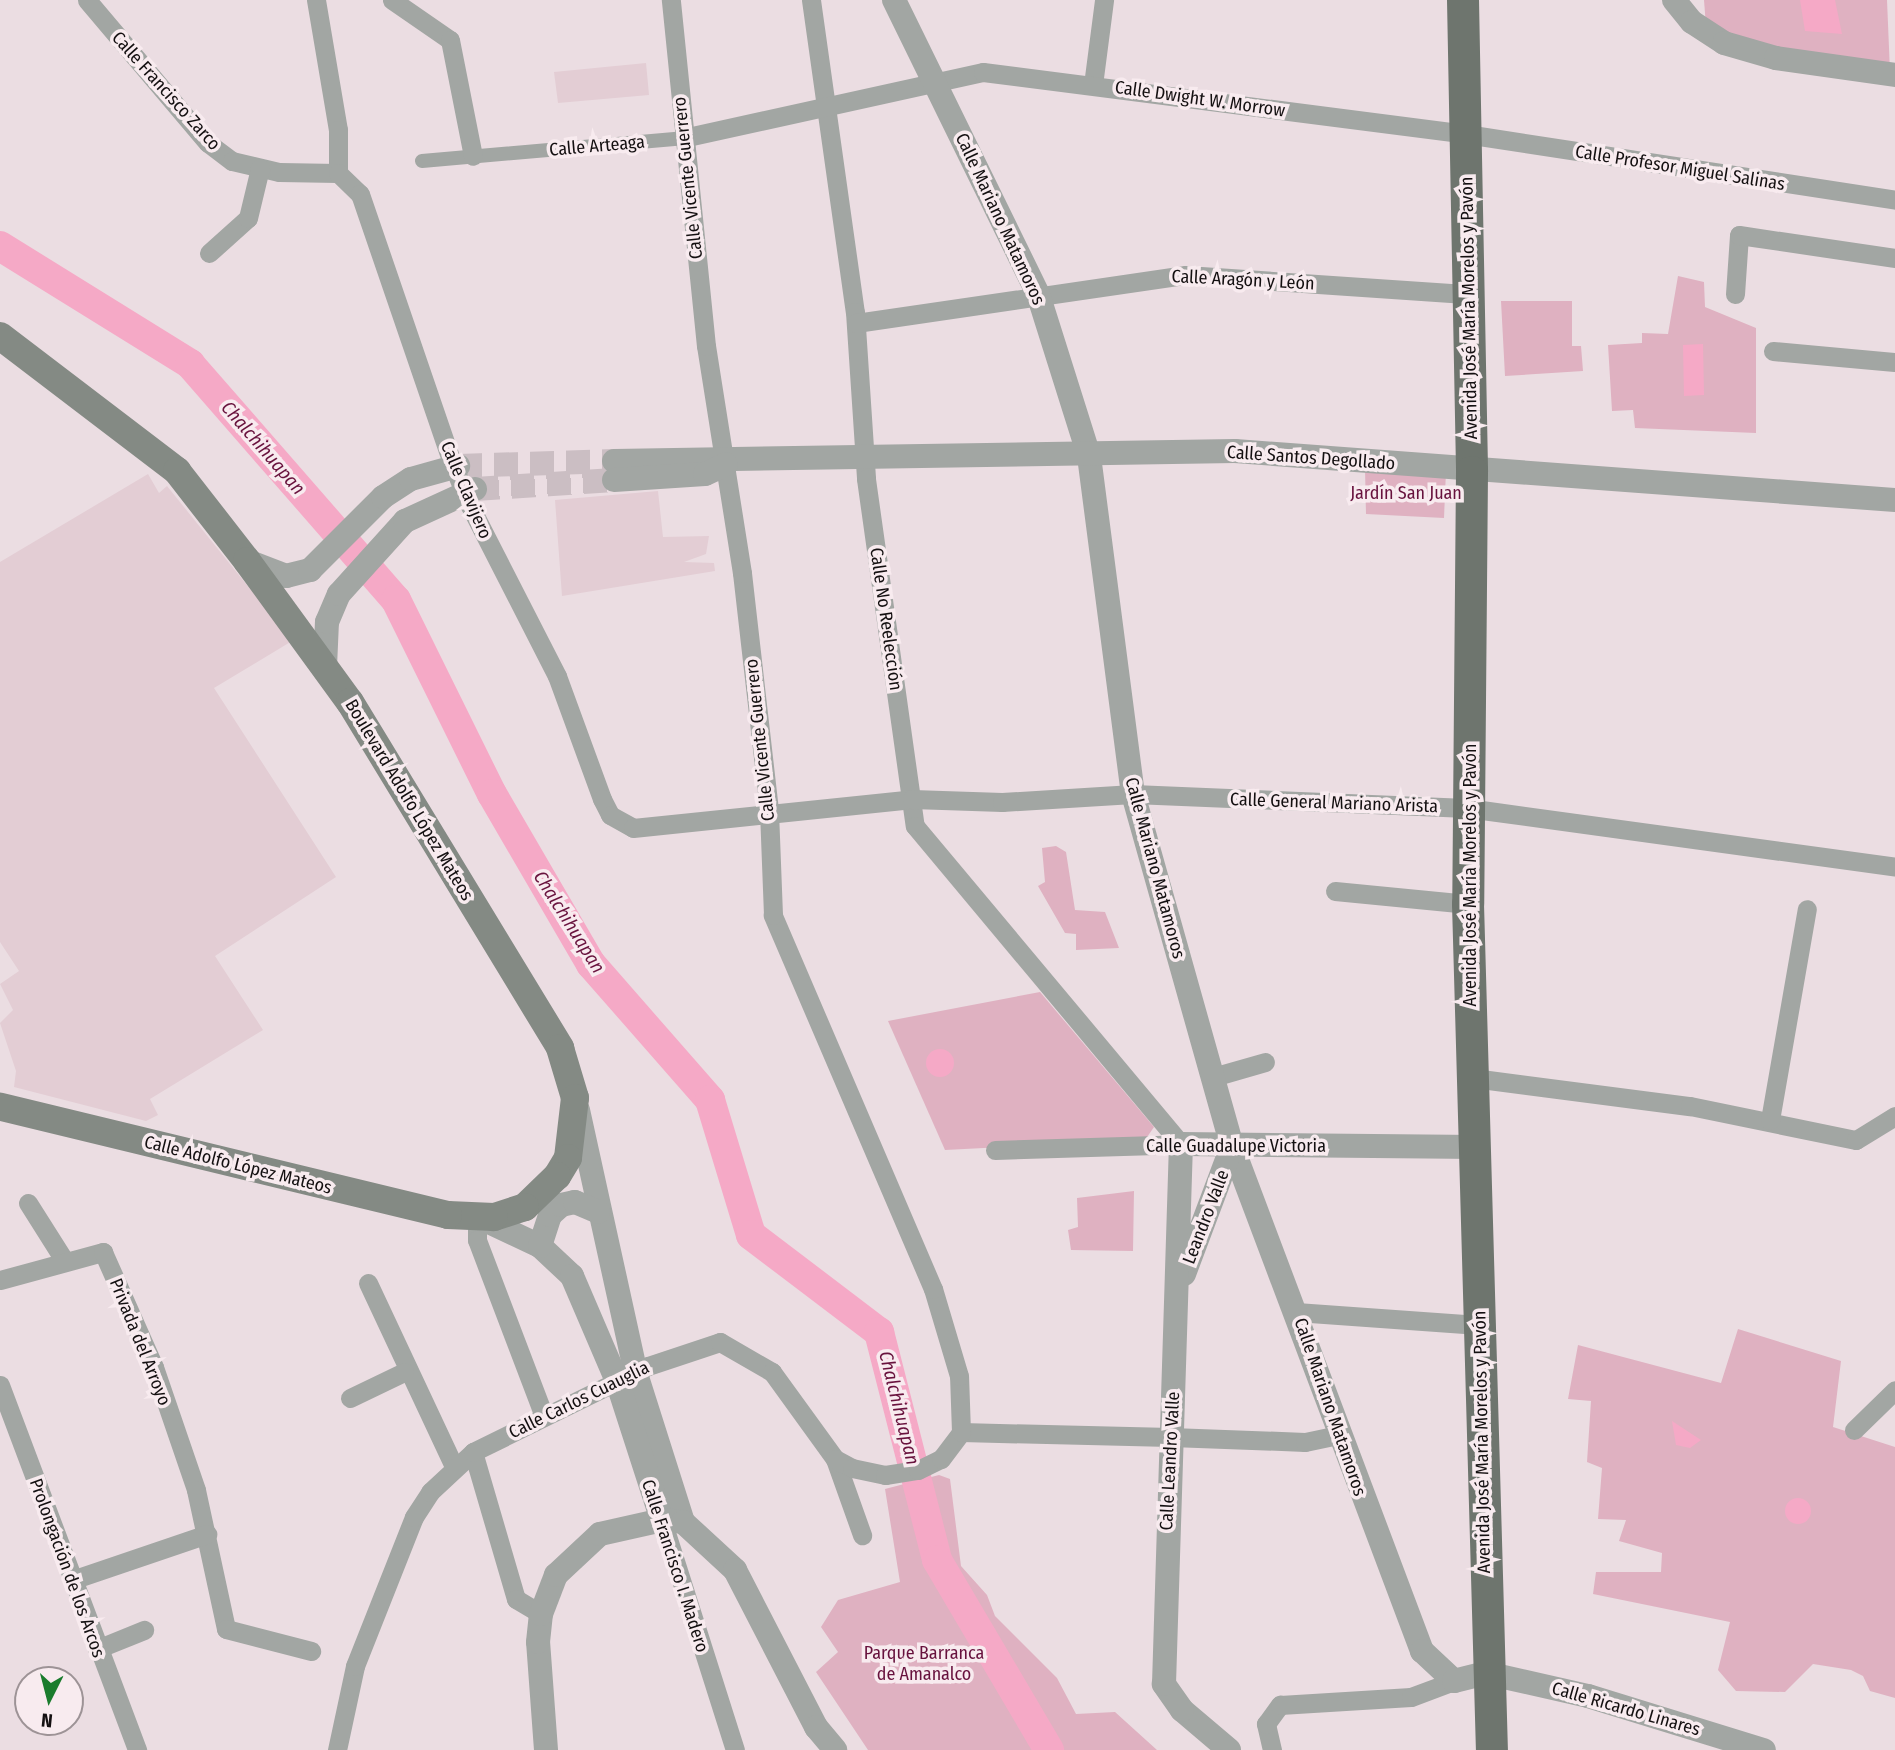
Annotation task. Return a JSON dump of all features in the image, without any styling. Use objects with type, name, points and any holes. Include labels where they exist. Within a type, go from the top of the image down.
[{"type":"main road","name":"Avenida José María Morelos y Pavón","points":[[1463,0],[1465,294],[1472,472],[1468,904],[1477,1147],[1486,1673],[1492,1750]]},
{"type":"main road","name":"Boulevard Adolfo López Mateos","points":[[0,336],[177,471],[247,561],[326,667],[560,1048],[575,1098]]},
{"type":"main road","name":"Calle Adolfo López Mateos","points":[[0,1107],[287,1178],[477,1217],[509,1215],[543,1194],[568,1158],[575,1098]]},
{"type":"street","name":"Calle Francisco Zarco","points":[[87,0],[208,143],[232,161],[260,169],[338,173]]},
{"type":"street","points":[[316,0],[338,130],[338,173]]},
{"type":"street","points":[[392,0],[450,40],[472,156]]},
{"type":"street","name":"Calle Vicente Guerrero","points":[[671,0],[683,138],[769,810],[773,915],[782,946],[933,1289],[959,1376],[957,1439]]},
{"type":"street","name":"Calle No Reelección","points":[[811,0],[829,104],[856,323],[864,458],[915,827],[1181,1144]]},
{"type":"street","name":"Calle Mariano Matamoros","points":[[894,0],[1038,294],[1089,456],[1133,794],[1232,1146],[1296,1312],[1338,1435],[1411,1629],[1422,1651],[1454,1681]]},
{"type":"street","points":[[1093,85],[1104,0]]},
{"type":"street","points":[[1674,0],[1692,22],[1724,43],[1776,58],[1895,75]]},
{"type":"street","name":"Calle Dwight W. Morrow","points":[[934,80],[983,72],[1466,134]]},
{"type":"street","name":"Calle Arteaga","points":[[422,161],[683,138],[934,80]]},
{"type":"street","name":"Calle Profesor Miguel Salinas","points":[[1466,134],[1895,201]]},
{"type":"street","points":[[209,253],[248,218],[260,169]]},
{"type":"street","name":"Calle Clavijero","points":[[338,173],[360,194],[455,463],[557,676],[610,814],[647,829],[769,810]]},
{"type":"street","points":[[1735,295],[1739,235],[1895,258]]},
{"type":"street","name":"Calle Aragón y León","points":[[856,323],[1038,294],[1186,275],[1465,294]]},
{"type":"street","points":[[1773,351],[1895,362]]},
{"type":"street","name":"Calle Santos Degollado","points":[[614,471],[705,474],[726,464],[864,458],[1089,456],[1236,451],[1472,472],[1895,500]]},
{"type":"street","points":[[247,561],[286,576],[317,562],[372,505],[411,478],[455,463]]},
{"type":"street","points":[[326,667],[327,622],[339,594],[391,534],[422,510],[469,496]]},
{"type":"street","name":"Calle General Mariano Arista","points":[[769,810],[912,799],[1002,802],[1133,794],[1467,808],[1895,867]]},
{"type":"street","points":[[1335,891],[1468,904]]},
{"type":"street","points":[[1770,1120],[1807,909]]},
{"type":"street","points":[[1213,1077],[1265,1062]]},
{"type":"street","points":[[1473,1078],[1770,1120],[1856,1140],[1895,1116]]},
{"type":"street","name":"Boulevard Adolfo López Mateos","points":[[575,1098],[598,1212],[626,1377]]},
{"type":"street","name":"Calle Guadalupe Victoria","points":[[995,1150],[1181,1144],[1477,1147]]},
{"type":"street","name":"Calle Leandro Valle","points":[[1181,1144],[1179,1287],[1165,1437],[1164,1684],[1182,1710],[1229,1750]]},
{"type":"street","name":"Leandro Valle","points":[[1179,1287],[1232,1146]]},
{"type":"street","points":[[540,1246],[550,1215],[561,1205],[575,1202],[598,1212]]},
{"type":"street","points":[[28,1203],[64,1260]]},
{"type":"street","points":[[477,1217],[477,1240],[544,1416]]},
{"type":"street","name":"Calle Adolfo López Mateos","points":[[477,1217],[540,1246],[572,1276],[626,1377]]},
{"type":"street","name":"Privada del Arroyo","points":[[0,1280],[64,1260],[103,1252],[154,1367],[207,1534],[226,1629],[311,1651]]},
{"type":"street","points":[[368,1283],[404,1372],[454,1467]]},
{"type":"street","points":[[1296,1312],[1479,1325]]},
{"type":"street","name":"Calle Carlos Cuauglia","points":[[337,1750],[355,1666],[404,1543],[430,1492],[473,1452],[702,1343],[739,1350],[772,1372],[844,1463],[862,1535]]},
{"type":"street","points":[[349,1398],[404,1372]]},
{"type":"street","name":"Calle Francisco I. Madero","points":[[626,1377],[673,1521],[735,1750]]},
{"type":"street","points":[[1854,1430],[1895,1390]]},
{"type":"street","name":"Prolongación de los Arcos","points":[[2,1398],[137,1750]]},
{"type":"street","points":[[844,1463],[885,1475],[929,1466],[957,1439],[1165,1437],[1305,1442],[1338,1435]]},
{"type":"street","points":[[473,1452],[516,1599],[541,1614]]},
{"type":"street","points":[[546,1750],[541,1614],[556,1575],[600,1534],[673,1521],[735,1570],[803,1704],[835,1750]]},
{"type":"street","points":[[72,1580],[207,1534]]},
{"type":"street","points":[[97,1649],[144,1630]]},
{"type":"street","points":[[1272,1750],[1266,1724],[1280,1705],[1411,1697],[1454,1681],[1486,1673]]},
{"type":"street","name":"Calle Ricardo Linares","points":[[1486,1673],[1588,1696],[1764,1750]]},
{"type":"shaded area","points":[[1800,0],[1835,0],[1842,34],[1805,31]]},
{"type":"shaded area","points":[[646,63],[649,95],[558,103],[554,72]]},
{"type":"shaded area","points":[[1703,344],[1704,395],[1684,396],[1683,345]]},
{"type":"shaded area","points":[[148,474],[159,493],[167,486],[292,641],[214,688],[336,877],[215,956],[263,1030],[150,1099],[158,1115],[146,1121],[14,1087],[16,1071],[0,1023],[13,1010],[0,984],[19,971],[0,942],[0,562]]},
{"type":"shaded area","points":[[658,491],[663,537],[709,536],[706,554],[684,562],[714,563],[715,571],[562,596],[555,500]]},
{"type":"shaded area","points":[[940,1049],[950,1053],[954,1063],[950,1073],[940,1077],[930,1073],[926,1063],[930,1053]]},
{"type":"shaded area","points":[[1672,1421],[1701,1440],[1690,1448],[1676,1445]]},
{"type":"shaded area","points":[[1798,1498],[1807,1502],[1811,1511],[1807,1520],[1798,1524],[1789,1520],[1785,1511],[1789,1502]]},
{"type":"green space","points":[[1704,0],[1887,0],[1890,72],[1794,59],[1706,26]]},
{"type":"green space","points":[[1678,276],[1704,282],[1705,307],[1756,328],[1756,433],[1635,428],[1633,410],[1612,411],[1608,345],[1642,343],[1642,333],[1668,334]]},
{"type":"green space","points":[[1501,301],[1572,301],[1572,346],[1581,346],[1583,371],[1505,376]]},
{"type":"green space","name":"Jardín San Juan","points":[[1365,468],[1446,471],[1444,518],[1366,514]]},
{"type":"green space","points":[[1056,846],[1066,852],[1075,910],[1105,912],[1119,948],[1076,950],[1076,934],[1065,933],[1038,886],[1045,882],[1042,848]]},
{"type":"green space","points":[[1040,992],[1154,1127],[1145,1140],[945,1150],[888,1021]]},
{"type":"green space","points":[[1134,1191],[1133,1251],[1071,1250],[1068,1230],[1078,1227],[1077,1198]]},
{"type":"green space","points":[[1738,1329],[1841,1361],[1833,1427],[1895,1447],[1895,1698],[1870,1691],[1863,1676],[1851,1670],[1813,1664],[1785,1692],[1736,1691],[1718,1670],[1730,1622],[1593,1594],[1596,1572],[1661,1572],[1662,1553],[1619,1541],[1626,1520],[1598,1519],[1602,1468],[1587,1462],[1591,1401],[1568,1399],[1578,1345],[1721,1383]]},
{"type":"green space","name":"Parque Barranca de Amanalco","points":[[939,1475],[950,1479],[961,1566],[987,1595],[995,1616],[1057,1678],[1076,1714],[1115,1712],[1157,1750],[868,1750],[816,1672],[838,1652],[821,1627],[838,1600],[900,1582],[885,1489]]},
{"type":"waterway","name":"Chalchihuapan","points":[[0,246],[190,364],[396,600],[492,794],[591,964],[710,1100],[751,1235],[879,1332],[937,1560],[1049,1750]]},
{"type":"tunnel","points":[[458,466],[614,461]]},
{"type":"tunnel","points":[[475,489],[614,480]]}]
